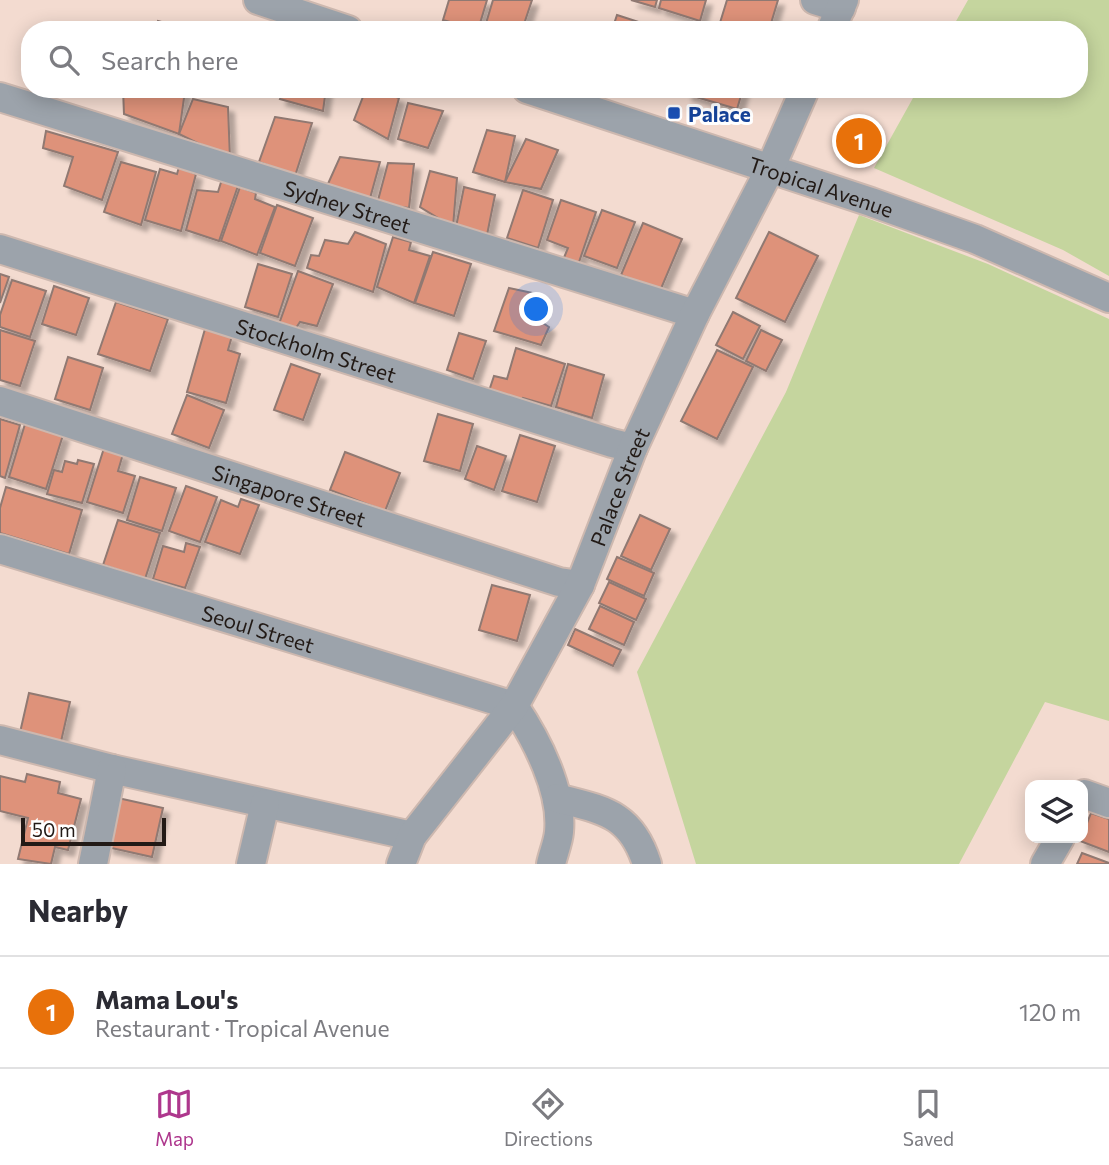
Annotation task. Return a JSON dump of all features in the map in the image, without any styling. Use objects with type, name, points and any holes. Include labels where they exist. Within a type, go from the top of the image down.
[{"type":"street","points":[[258,0],[321,21]]},
{"type":"street","name":"Sydney Street","points":[[0,97],[695,314]]},
{"type":"street","name":"Tropical Avenue","points":[[554,98],[975,239],[1109,298]]},
{"type":"street","name":"Palace Street","points":[[401,864],[412,836],[514,706],[579,586],[633,448],[695,314],[770,169],[801,98]]},
{"type":"street","name":"Stockholm Street","points":[[0,249],[633,448]]},
{"type":"street","name":"Singapore Street","points":[[0,401],[559,582],[579,586]]},
{"type":"street","name":"Seoul Street","points":[[0,550],[514,706]]},
{"type":"street","points":[[514,706],[534,735],[557,798],[559,832],[551,864]]},
{"type":"street","points":[[0,740],[112,769],[412,836]]},
{"type":"street","points":[[93,864],[112,769]]},
{"type":"street","points":[[1088,795],[1109,803]]},
{"type":"street","points":[[557,798],[615,816],[637,839],[647,864]]},
{"type":"street","points":[[251,864],[265,804]]},
{"type":"street","points":[[1045,864],[1057,843]]},
{"type":"green space","points":[[968,0],[1109,0],[1109,276],[1063,250],[874,168],[913,98],[1088,98],[1088,21],[956,21]]},
{"type":"green space","points":[[859,215],[988,264],[1109,319],[1109,721],[1045,702],[959,864],[696,864],[637,672],[786,392]]},
{"type":"building","points":[[449,0],[487,0],[481,21],[443,20]]},
{"type":"building","points":[[493,0],[532,0],[525,21],[487,21]]},
{"type":"building","points":[[631,0],[657,0],[655,7]]},
{"type":"building","points":[[661,0],[706,0],[700,21],[659,8]]},
{"type":"building","points":[[727,0],[778,0],[772,21],[721,21]]},
{"type":"building","points":[[617,15],[636,21],[615,21]]},
{"type":"building","points":[[123,98],[184,98],[179,134],[124,114]]},
{"type":"building","points":[[280,98],[325,98],[323,111]]},
{"type":"building","points":[[363,98],[399,98],[388,139],[354,120]]},
{"type":"building","points":[[700,98],[740,98],[737,109]]},
{"type":"building","points":[[193,99],[228,107],[230,159],[179,134]]},
{"type":"building","points":[[408,103],[443,111],[428,148],[398,139]]},
{"type":"building","points":[[275,117],[312,123],[295,176],[259,162]]},
{"type":"building","points":[[487,130],[515,136],[505,182],[473,172]]},
{"type":"building","points":[[46,131],[118,152],[102,200],[64,186],[73,157],[43,148]]},
{"type":"building","points":[[526,139],[558,150],[541,189],[505,182]]},
{"type":"building","points":[[340,157],[380,162],[369,202],[327,186]]},
{"type":"building","points":[[121,162],[156,172],[141,225],[104,212]]},
{"type":"building","points":[[388,163],[414,164],[409,208],[377,204]]},
{"type":"building","points":[[179,167],[196,174],[181,231],[145,220],[160,169],[177,174]]},
{"type":"building","points":[[430,171],[457,178],[453,227],[420,207]]},
{"type":"building","points":[[222,179],[239,183],[219,241],[186,230],[197,190],[218,192]]},
{"type":"building","points":[[240,187],[256,193],[255,199],[275,207],[257,255],[221,241]]},
{"type":"building","points":[[464,187],[495,195],[486,240],[455,232]]},
{"type":"building","points":[[523,190],[553,200],[538,248],[507,238]]},
{"type":"building","points":[[561,200],[596,212],[578,265],[563,260],[568,248],[547,240]]},
{"type":"building","points":[[277,205],[313,218],[295,266],[260,253]]},
{"type":"building","points":[[602,210],[635,222],[617,268],[584,256]]},
{"type":"building","points":[[643,223],[682,239],[660,291],[621,275]]},
{"type":"building","points":[[355,232],[386,244],[373,292],[307,268],[311,255],[319,256],[325,240],[348,244]]},
{"type":"building","points":[[769,232],[818,256],[785,322],[736,298]]},
{"type":"building","points":[[393,237],[411,242],[409,250],[430,256],[414,303],[377,287]]},
{"type":"building","points":[[433,252],[471,264],[454,316],[415,303]]},
{"type":"building","points":[[258,264],[292,274],[278,317],[245,307]]},
{"type":"building","points":[[298,271],[333,284],[317,326],[300,322],[294,331],[279,324]]},
{"type":"building","points":[[0,274],[9,277],[0,303]]},
{"type":"building","points":[[12,280],[46,291],[30,337],[0,327],[0,315]]},
{"type":"building","points":[[54,286],[89,298],[76,335],[42,324]]},
{"type":"building","points":[[509,288],[542,295],[534,317],[549,327],[541,345],[494,331]]},
{"type":"building","points":[[116,302],[168,319],[150,371],[98,354]]},
{"type":"building","points":[[733,312],[760,326],[743,359],[716,345]]},
{"type":"building","points":[[205,329],[232,336],[228,350],[240,354],[226,403],[187,392]]},
{"type":"building","points":[[0,330],[35,341],[20,386],[0,380]]},
{"type":"building","points":[[761,330],[782,340],[766,371],[746,361]]},
{"type":"building","points":[[459,333],[486,341],[473,379],[447,370]]},
{"type":"building","points":[[516,348],[565,364],[551,406],[523,398],[521,403],[488,394],[494,376],[507,379]]},
{"type":"building","points":[[717,350],[753,367],[717,439],[681,421]]},
{"type":"building","points":[[68,357],[103,368],[90,410],[55,399]]},
{"type":"building","points":[[291,364],[320,374],[303,420],[274,410]]},
{"type":"building","points":[[568,364],[604,375],[592,418],[556,407]]},
{"type":"building","points":[[187,395],[224,410],[209,448],[172,434]]},
{"type":"building","points":[[438,414],[473,424],[460,471],[424,461]]},
{"type":"building","points":[[0,419],[20,425],[5,478],[0,476]]},
{"type":"building","points":[[25,424],[63,435],[46,489],[9,477]]},
{"type":"building","points":[[520,435],[555,446],[537,502],[502,491]]},
{"type":"building","points":[[477,446],[506,456],[494,490],[465,479]]},
{"type":"building","points":[[104,448],[123,454],[118,471],[135,476],[123,513],[87,502]]},
{"type":"building","points":[[345,452],[400,473],[385,511],[330,490]]},
{"type":"building","points":[[78,460],[94,464],[82,503],[47,494],[54,470],[62,472],[65,461],[77,464]]},
{"type":"building","points":[[140,477],[176,488],[162,531],[127,520]]},
{"type":"building","points":[[186,486],[217,497],[200,542],[169,531]]},
{"type":"building","points":[[6,487],[82,510],[69,554],[0,533],[0,508]]},
{"type":"building","points":[[241,499],[259,505],[240,554],[205,542],[221,500],[238,507]]},
{"type":"building","points":[[640,515],[670,529],[651,570],[621,556]]},
{"type":"building","points":[[118,520],[160,533],[145,579],[103,565]]},
{"type":"building","points":[[186,543],[200,547],[185,588],[153,579],[163,546],[184,552]]},
{"type":"building","points":[[617,557],[654,573],[644,596],[607,579]]},
{"type":"building","points":[[609,582],[646,599],[636,620],[599,603]]},
{"type":"building","points":[[492,585],[530,595],[517,641],[479,630]]},
{"type":"building","points":[[600,606],[634,622],[624,645],[589,629]]},
{"type":"building","points":[[575,629],[621,650],[613,666],[568,645]]},
{"type":"building","points":[[29,693],[70,702],[60,746],[19,737]]},
{"type":"building","points":[[27,774],[60,782],[58,793],[81,799],[68,850],[55,847],[51,864],[18,859],[28,818],[0,811],[0,776],[25,782]]},
{"type":"building","points":[[118,798],[163,808],[152,857],[107,847]]},
{"type":"building","points":[[1091,813],[1109,819],[1109,852],[1085,843],[1088,843],[1088,821]]},
{"type":"building","points":[[1082,853],[1109,863],[1109,864],[1077,864]]},
{"type":"place","name":"Palace","points":[[674,113]]},
{"type":"place","name":"Mama Lou's","points":[[859,141]]}]
